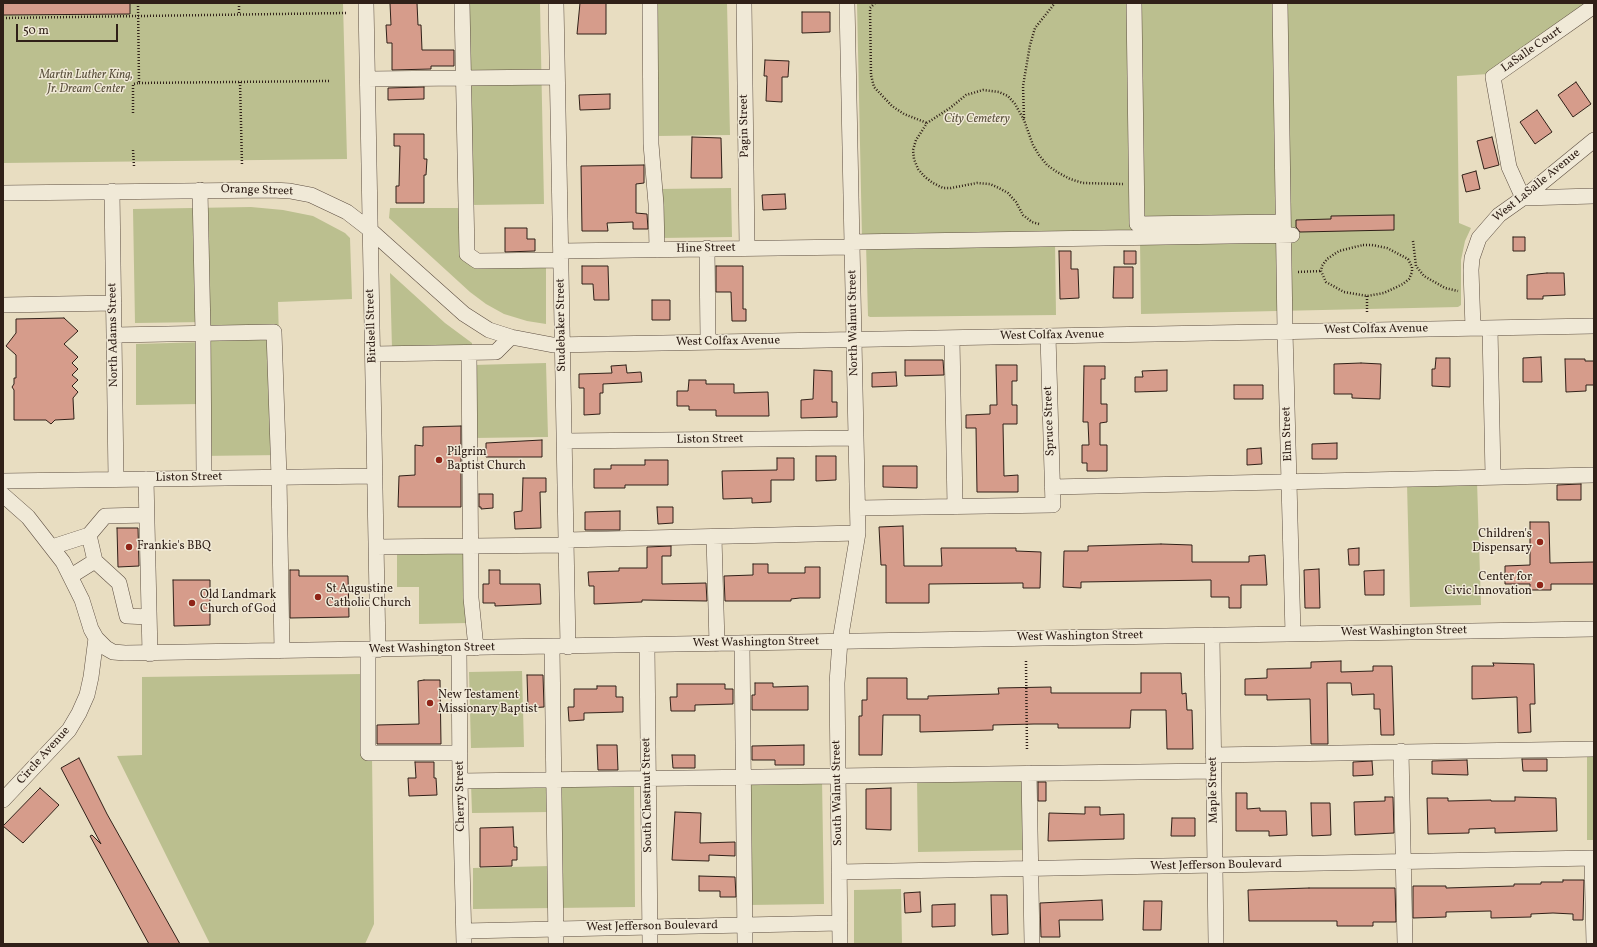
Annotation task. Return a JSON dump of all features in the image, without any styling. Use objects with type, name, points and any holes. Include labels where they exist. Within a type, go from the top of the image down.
[{"type":"street","name":"Birdsell Street","points":[[366,3],[376,547],[368,753],[460,753]]},
{"type":"street","points":[[462,3],[464,77]]},
{"type":"street","name":"Studebaker Street","points":[[556,3],[568,647]]},
{"type":"street","points":[[650,3],[651,144],[656,204],[657,250]]},
{"type":"street","name":"Pagin Street","points":[[744,3],[747,248]]},
{"type":"street","name":"North Walnut Street","points":[[840,641],[858,533],[848,3]]},
{"type":"street","points":[[1134,3],[1137,224],[1286,230]]},
{"type":"street","name":"Elm Street","points":[[1280,3],[1286,230],[1285,331],[1293,634]]},
{"type":"street","name":"LaSalle Court","points":[[1523,198],[1509,167],[1493,77],[1594,6]]},
{"type":"street","name":"Hine Street","points":[[464,77],[466,254],[477,261],[707,248],[747,248],[1286,230]]},
{"type":"street","points":[[367,79],[557,77]]},
{"type":"street","name":"West LaSalle Avenue","points":[[1473,328],[1471,270],[1472,258],[1479,238],[1499,215],[1523,198],[1594,140]]},
{"type":"street","points":[[200,190],[204,478]]},
{"type":"street","name":"Orange Street","points":[[3,192],[272,190],[290,191],[311,196],[347,212],[369,229],[464,314],[489,330],[511,337]]},
{"type":"street","name":"North Adams Street","points":[[112,191],[116,479]]},
{"type":"street","points":[[1523,198],[1594,196]]},
{"type":"street","points":[[707,248],[708,342]]},
{"type":"street","points":[[3,305],[114,303]]},
{"type":"street","name":"West Colfax Avenue","points":[[511,337],[531,342],[563,345],[1594,326]]},
{"type":"street","points":[[1490,328],[1494,476]]},
{"type":"street","points":[[114,335],[274,332],[279,477],[282,651]]},
{"type":"street","name":"Spruce Street","points":[[955,507],[1052,505],[1048,336]]},
{"type":"street","points":[[373,354],[496,352],[511,337]]},
{"type":"street","points":[[858,508],[955,507],[952,339]]},
{"type":"street","points":[[469,353],[469,545],[471,598],[476,648]]},
{"type":"street","name":"Liston Street","points":[[564,441],[856,438]]},
{"type":"street","points":[[1052,487],[1494,476],[1594,475]]},
{"type":"street","name":"Liston Street","points":[[3,481],[375,476]]},
{"type":"street","points":[[146,479],[150,654]]},
{"type":"street","name":"West Washington Street","points":[[3,495],[28,517],[52,548],[71,576],[82,600],[91,629],[96,638],[106,648],[113,652],[150,654],[1594,629]]},
{"type":"street","points":[[52,548],[89,535],[105,516],[146,515]]},
{"type":"street","points":[[376,547],[858,533]]},
{"type":"street","points":[[89,535],[96,561],[119,583],[127,616],[148,617]]},
{"type":"street","points":[[714,537],[717,644]]},
{"type":"street","points":[[71,576],[96,561]]},
{"type":"street","name":"Maple Street","points":[[1212,635],[1216,944]]},
{"type":"street","name":"Circle Avenue","points":[[3,800],[69,730],[80,713],[87,695],[91,677],[96,638]]},
{"type":"street","name":"South Walnut Street","points":[[840,641],[837,683],[840,944]]},
{"type":"street","points":[[742,643],[745,944]]},
{"type":"street","name":"South Chestnut Street","points":[[647,645],[650,944]]},
{"type":"street","points":[[552,647],[556,937]]},
{"type":"street","name":"Cherry Street","points":[[459,648],[460,781],[464,937]]},
{"type":"street","points":[[1213,755],[1594,749]]},
{"type":"street","points":[[1401,751],[1405,944]]},
{"type":"street","points":[[460,781],[1029,772],[1214,771]]},
{"type":"street","points":[[1029,772],[1032,944]]},
{"type":"street","points":[[1593,858],[1594,944]]},
{"type":"street","name":"West Jefferson Boulevard","points":[[839,872],[1593,858]]},
{"type":"street","name":"West Jefferson Boulevard","points":[[464,937],[556,937],[650,926],[840,923]]},
{"type":"path","points":[[138,3],[139,83]]},
{"type":"path","points":[[239,3],[239,14]]},
{"type":"path","points":[[875,3],[870,8],[871,75],[874,87],[892,106],[904,114],[927,123]]},
{"type":"path","points":[[1024,120],[1023,86],[1030,45],[1035,28],[1055,3]]},
{"type":"path","points":[[3,18],[346,13]]},
{"type":"path","points":[[133,113],[133,84],[139,83],[330,81]]},
{"type":"path","points":[[240,82],[242,165]]},
{"type":"path","points":[[1044,226],[1032,222],[1023,215],[1016,202],[1008,193],[990,184],[977,183],[943,188],[925,178],[918,169],[914,159],[913,150],[916,140],[927,123],[950,108],[966,95],[983,90],[993,90],[1008,96],[1016,104],[1024,120],[1033,145],[1039,155],[1047,165],[1057,172],[1070,179],[1083,183],[1136,184]]},
{"type":"path","points":[[133,150],[134,166]]},
{"type":"path","points":[[1413,241],[1416,266],[1424,276],[1433,283],[1445,288],[1463,291]]},
{"type":"path","points":[[1364,245],[1387,248],[1408,259],[1412,267],[1412,272],[1403,284],[1384,293],[1367,296],[1354,295],[1335,288],[1326,282],[1321,272],[1322,266],[1327,259],[1339,251],[1364,245]]},
{"type":"path","points":[[1412,267],[1416,266]]},
{"type":"path","points":[[1297,272],[1321,272]]},
{"type":"path","points":[[1367,296],[1367,312]]},
{"type":"path","points":[[1026,661],[1027,751]]},
{"type":"green space","name":"Martin Luther King, Jr. Dream Center","points":[[3,3],[343,3],[347,159],[3,163]]},
{"type":"green space","points":[[465,3],[540,3],[544,204],[471,205]]},
{"type":"green space","points":[[653,3],[727,3],[730,135],[657,136]]},
{"type":"green space","name":"City Cemetery","points":[[857,3],[1583,3],[1585,6],[1488,74],[1457,76],[1459,223],[1471,228],[1465,241],[1461,260],[1461,305],[1458,307],[1141,314],[1140,240],[862,238]]},
{"type":"green space","points":[[731,188],[732,237],[660,238],[659,189]]},
{"type":"green space","points":[[251,207],[283,210],[313,216],[345,233],[350,238],[352,299],[278,302],[282,455],[200,456],[200,404],[136,405],[136,344],[206,342],[205,322],[135,323],[133,209]]},
{"type":"green space","points":[[390,208],[463,208],[462,254],[546,264],[546,324],[527,321],[504,314],[486,304],[470,292],[389,218]]},
{"type":"green space","points":[[1055,241],[1056,315],[868,316],[866,244]]},
{"type":"green space","points":[[390,273],[445,323],[472,343],[472,348],[392,349]]},
{"type":"green space","points":[[546,363],[548,437],[473,438],[473,365]]},
{"type":"green space","points":[[1477,481],[1481,605],[1410,607],[1407,483]]},
{"type":"green space","points":[[466,549],[468,623],[419,624],[419,587],[397,587],[397,550]]},
{"type":"green space","points":[[522,671],[524,747],[471,748],[469,672]]},
{"type":"green space","points":[[363,674],[372,756],[374,924],[365,944],[210,944],[117,756],[142,755],[142,677]]},
{"type":"green space","points":[[1587,753],[1594,753],[1594,840],[1587,840]]},
{"type":"green space","points":[[1024,776],[1026,850],[918,852],[917,778]]},
{"type":"green space","points":[[822,779],[824,904],[748,905],[747,780]]},
{"type":"green space","points":[[634,782],[635,907],[473,909],[473,868],[550,866],[550,812],[472,813],[471,784]]},
{"type":"green space","points":[[901,889],[902,944],[854,944],[854,890]]},
{"type":"building","points":[[3,3],[130,3],[130,14],[3,15]]},
{"type":"building","points":[[390,3],[417,3],[418,25],[421,25],[422,50],[454,50],[454,66],[431,66],[431,69],[392,70],[392,43],[387,43],[386,25],[391,25]]},
{"type":"building","points":[[580,3],[606,3],[606,34],[577,34]]},
{"type":"building","points":[[802,12],[830,12],[830,32],[802,33]]},
{"type":"building","points":[[765,60],[789,61],[788,77],[782,77],[782,102],[766,101],[767,76],[764,76]]},
{"type":"building","points":[[1576,82],[1591,104],[1573,117],[1558,95]]},
{"type":"building","points":[[424,87],[424,99],[388,100],[388,88]]},
{"type":"building","points":[[610,94],[610,109],[580,110],[579,95]]},
{"type":"building","points":[[1537,110],[1552,132],[1535,144],[1520,122]]},
{"type":"building","points":[[394,134],[424,134],[424,159],[427,159],[426,175],[424,175],[424,203],[396,203],[396,186],[399,186],[400,146],[394,146]]},
{"type":"building","points":[[692,137],[721,138],[722,178],[691,178]]},
{"type":"building","points":[[1492,137],[1499,165],[1484,169],[1477,141]]},
{"type":"building","points":[[644,165],[644,183],[636,184],[636,213],[647,214],[648,229],[633,229],[633,222],[607,223],[608,231],[582,231],[581,166]]},
{"type":"building","points":[[1476,171],[1480,189],[1466,192],[1462,175]]},
{"type":"building","points":[[785,194],[786,209],[763,210],[762,195]]},
{"type":"building","points":[[1394,215],[1394,230],[1300,232],[1296,227],[1296,220],[1331,219],[1331,216]]},
{"type":"building","points":[[505,228],[527,228],[527,239],[535,239],[535,251],[505,252]]},
{"type":"building","points":[[1513,237],[1525,237],[1525,251],[1513,251]]},
{"type":"building","points":[[1059,251],[1071,251],[1071,269],[1078,269],[1079,298],[1060,299]]},
{"type":"building","points":[[1124,251],[1136,251],[1136,264],[1124,264]]},
{"type":"building","points":[[582,266],[608,266],[609,300],[594,300],[593,284],[582,284]]},
{"type":"building","points":[[716,266],[743,266],[743,309],[746,309],[746,321],[732,321],[731,292],[716,292]]},
{"type":"building","points":[[1114,267],[1133,267],[1133,298],[1113,298]]},
{"type":"building","points":[[1564,273],[1565,295],[1543,296],[1543,299],[1527,299],[1527,275]]},
{"type":"building","points":[[652,300],[670,300],[670,320],[652,320]]},
{"type":"building","points":[[64,318],[78,331],[64,344],[78,357],[72,363],[78,369],[72,375],[78,380],[72,386],[78,392],[73,398],[74,419],[55,420],[51,424],[46,420],[14,420],[14,390],[12,387],[14,384],[14,378],[16,378],[16,355],[6,346],[16,333],[16,319]]},
{"type":"building","points":[[1541,357],[1542,382],[1523,382],[1523,358]]},
{"type":"building","points":[[1436,358],[1450,358],[1450,387],[1432,386],[1432,369],[1435,369]]},
{"type":"building","points":[[1565,359],[1585,359],[1585,361],[1594,361],[1594,385],[1586,385],[1586,391],[1566,392]]},
{"type":"building","points":[[905,360],[943,360],[944,375],[905,376]]},
{"type":"building","points":[[1334,364],[1381,364],[1380,399],[1352,398],[1352,394],[1334,394]]},
{"type":"building","points":[[626,365],[627,373],[641,372],[642,382],[603,384],[603,393],[600,393],[600,414],[584,415],[584,388],[579,388],[579,374],[612,373],[611,366]]},
{"type":"building","points":[[996,365],[1017,365],[1017,381],[1012,381],[1012,405],[1017,405],[1017,424],[1003,424],[1004,476],[1018,475],[1018,492],[977,492],[976,428],[966,428],[966,415],[990,414],[990,405],[997,405]]},
{"type":"building","points":[[1084,366],[1105,366],[1105,379],[1101,379],[1101,404],[1107,404],[1107,422],[1100,423],[1100,445],[1107,445],[1107,471],[1087,471],[1087,463],[1082,463],[1082,445],[1089,445],[1088,422],[1083,422]]},
{"type":"building","points":[[814,370],[832,371],[832,402],[837,402],[837,417],[801,418],[801,400],[813,399]]},
{"type":"building","points":[[1167,370],[1167,391],[1135,392],[1135,377],[1143,377],[1142,371]]},
{"type":"building","points":[[896,372],[897,386],[872,387],[872,373]]},
{"type":"building","points":[[689,380],[706,380],[706,384],[734,384],[734,393],[768,392],[769,416],[716,416],[716,410],[689,410],[689,406],[677,406],[677,391],[688,391]]},
{"type":"building","points":[[1234,385],[1263,385],[1263,399],[1234,399]]},
{"type":"building","name":"Pilgrim Baptist Church","points":[[461,426],[461,507],[398,507],[399,476],[415,475],[415,445],[423,446],[423,427]]},
{"type":"building","points":[[542,440],[542,457],[486,457],[486,443]]},
{"type":"building","points":[[1337,443],[1337,459],[1312,459],[1312,444]]},
{"type":"building","points":[[1261,448],[1262,464],[1247,465],[1247,449]]},
{"type":"building","points":[[816,456],[836,456],[836,480],[816,481]]},
{"type":"building","points":[[777,458],[794,458],[794,480],[771,480],[771,502],[752,503],[752,498],[723,499],[722,471],[777,470]]},
{"type":"building","points":[[645,460],[668,460],[668,485],[625,485],[625,488],[594,488],[594,469],[611,469],[611,465],[645,465]]},
{"type":"building","points":[[883,466],[917,466],[917,488],[883,487]]},
{"type":"building","points":[[523,478],[546,478],[546,492],[540,492],[541,528],[515,529],[514,512],[522,511]]},
{"type":"building","points":[[1581,484],[1581,500],[1557,500],[1557,485]]},
{"type":"building","points":[[479,494],[493,494],[493,508],[481,509],[481,507],[479,507]]},
{"type":"building","points":[[657,507],[673,507],[673,523],[658,524]]},
{"type":"building","points":[[620,511],[620,530],[585,530],[585,512]]},
{"type":"building","name":"Children's Dispensary","points":[[1530,522],[1549,522],[1550,563],[1594,562],[1594,584],[1551,584],[1551,590],[1530,590],[1530,584],[1505,584],[1505,566],[1530,565]]},
{"type":"building","points":[[903,526],[904,566],[942,566],[941,548],[1016,548],[1016,551],[1041,552],[1040,588],[1023,588],[1023,583],[929,584],[929,603],[886,603],[886,565],[881,565],[879,527]]},
{"type":"building","name":"Frankie's BBQ","points":[[117,528],[138,528],[139,566],[118,567]]},
{"type":"building","points":[[1161,544],[1192,545],[1192,562],[1249,562],[1249,556],[1265,555],[1267,585],[1241,585],[1241,608],[1229,608],[1229,597],[1211,597],[1211,580],[1081,582],[1081,588],[1063,587],[1064,551],[1088,551],[1088,546]]},
{"type":"building","points":[[671,546],[671,556],[662,556],[662,584],[706,583],[707,601],[642,600],[642,602],[594,604],[594,586],[589,586],[588,572],[619,571],[619,568],[647,568],[647,547]]},
{"type":"building","points":[[1359,548],[1359,565],[1349,565],[1348,549]]},
{"type":"building","points":[[753,564],[768,564],[768,573],[805,573],[805,567],[820,567],[820,598],[800,598],[791,599],[791,601],[725,601],[724,576],[753,575]]},
{"type":"building","points":[[1319,569],[1320,608],[1305,608],[1304,570]]},
{"type":"building","name":"St Augustine Catholic Church","points":[[290,570],[299,570],[299,576],[348,576],[349,617],[290,618]]},
{"type":"building","points":[[489,570],[500,570],[500,584],[540,584],[541,604],[495,606],[495,603],[483,603],[483,584],[489,584]]},
{"type":"building","points":[[1384,570],[1384,595],[1365,595],[1364,571]]},
{"type":"building","name":"Old Landmark Church of God","points":[[173,580],[210,580],[210,625],[174,626]]},
{"type":"building","points":[[1341,661],[1341,672],[1373,671],[1373,666],[1392,666],[1394,735],[1381,735],[1380,709],[1374,709],[1374,694],[1352,695],[1351,683],[1327,683],[1328,744],[1311,744],[1310,699],[1267,700],[1267,695],[1245,695],[1245,679],[1267,678],[1267,669],[1311,668],[1311,662]]},
{"type":"building","points":[[1493,663],[1534,664],[1535,704],[1530,704],[1531,732],[1518,733],[1517,697],[1472,699],[1472,666],[1494,666]]},
{"type":"building","points":[[1141,673],[1181,673],[1182,694],[1186,693],[1187,710],[1192,710],[1193,749],[1167,749],[1166,710],[1131,710],[1130,728],[1058,728],[1058,724],[1034,724],[993,725],[993,730],[920,732],[920,715],[883,715],[882,755],[859,755],[859,716],[862,716],[862,700],[867,700],[867,678],[907,678],[907,699],[928,699],[928,696],[999,694],[998,688],[1051,687],[1051,693],[1141,693]]},
{"type":"building","points":[[527,675],[543,675],[544,707],[528,708]]},
{"type":"building","name":"New Testament Missionary Baptist","points":[[440,680],[441,744],[377,744],[377,725],[419,724],[418,681]]},
{"type":"building","points":[[755,683],[773,683],[773,687],[808,686],[808,710],[752,710],[752,695],[755,695]]},
{"type":"building","points":[[677,684],[725,684],[725,689],[733,689],[733,704],[695,705],[695,711],[671,711],[670,697],[677,697]]},
{"type":"building","points":[[597,686],[616,686],[616,697],[623,697],[623,712],[584,713],[584,720],[569,721],[568,707],[574,707],[574,689],[597,689]]},
{"type":"building","points":[[597,745],[617,745],[618,770],[598,770]]},
{"type":"building","points":[[804,745],[804,765],[775,765],[775,760],[752,760],[752,746]]},
{"type":"building","points":[[672,755],[695,755],[695,768],[673,768]]},
{"type":"building","points":[[79,758],[107,814],[180,944],[149,944],[90,836],[92,835],[101,844],[61,768]]},
{"type":"building","points":[[1522,759],[1547,759],[1547,771],[1523,771]]},
{"type":"building","points":[[1467,760],[1468,775],[1432,774],[1432,761]]},
{"type":"building","points":[[1372,761],[1373,775],[1353,776],[1353,762]]},
{"type":"building","points":[[415,762],[434,762],[434,778],[436,778],[437,795],[409,796],[408,778],[416,778]]},
{"type":"building","points":[[1038,782],[1046,782],[1046,801],[1038,801]]},
{"type":"building","points":[[40,788],[59,805],[23,843],[3,826]]},
{"type":"building","points":[[891,788],[891,830],[866,829],[866,789]]},
{"type":"building","points":[[1236,793],[1247,793],[1247,809],[1260,808],[1260,811],[1286,811],[1287,835],[1269,836],[1269,831],[1236,831]]},
{"type":"building","points":[[1385,797],[1393,797],[1394,833],[1355,835],[1354,802],[1385,801]]},
{"type":"building","points":[[1515,797],[1556,798],[1557,831],[1495,833],[1495,828],[1469,829],[1469,833],[1428,834],[1427,798],[1448,798],[1448,801],[1515,801]]},
{"type":"building","points":[[1311,803],[1330,803],[1331,835],[1312,836]]},
{"type":"building","points":[[1085,807],[1100,807],[1100,815],[1124,814],[1124,839],[1048,841],[1049,813],[1085,814]]},
{"type":"building","points":[[675,812],[701,813],[700,843],[735,842],[735,856],[709,855],[709,861],[672,860]]},
{"type":"building","points":[[1172,818],[1195,818],[1195,836],[1171,836]]},
{"type":"building","points":[[513,827],[514,847],[517,847],[517,860],[512,860],[512,866],[480,867],[480,828]]},
{"type":"building","points":[[699,876],[735,877],[736,897],[720,897],[720,891],[699,891]]},
{"type":"building","points":[[1563,880],[1584,880],[1583,920],[1573,920],[1573,914],[1553,913],[1531,914],[1531,917],[1491,918],[1491,911],[1446,912],[1446,917],[1413,918],[1413,886],[1446,886],[1446,888],[1514,886],[1514,884],[1563,882]]},
{"type":"building","points":[[1395,888],[1396,922],[1373,922],[1373,926],[1337,926],[1337,921],[1249,921],[1248,890]]},
{"type":"building","points":[[920,892],[921,912],[905,913],[904,893]]},
{"type":"building","points":[[991,895],[1007,895],[1008,934],[992,935]]},
{"type":"building","points":[[1102,900],[1103,920],[1059,920],[1060,937],[1041,937],[1040,903]]},
{"type":"building","points":[[1144,901],[1162,901],[1161,930],[1143,930]]},
{"type":"building","points":[[955,904],[955,926],[932,927],[932,905]]},
{"type":"place","name":"Pilgrim Baptist Church","points":[[439,460]]},
{"type":"place","name":"Children's Dispensary","points":[[1540,542]]},
{"type":"place","name":"Frankie's BBQ","points":[[129,547]]},
{"type":"place","name":"Center for Civic Innovation","points":[[1540,585]]},
{"type":"place","name":"St Augustine Catholic Church","points":[[318,597]]},
{"type":"place","name":"Old Landmark Church of God","points":[[192,603]]},
{"type":"place","name":"New Testament Missionary Baptist","points":[[430,703]]}]
